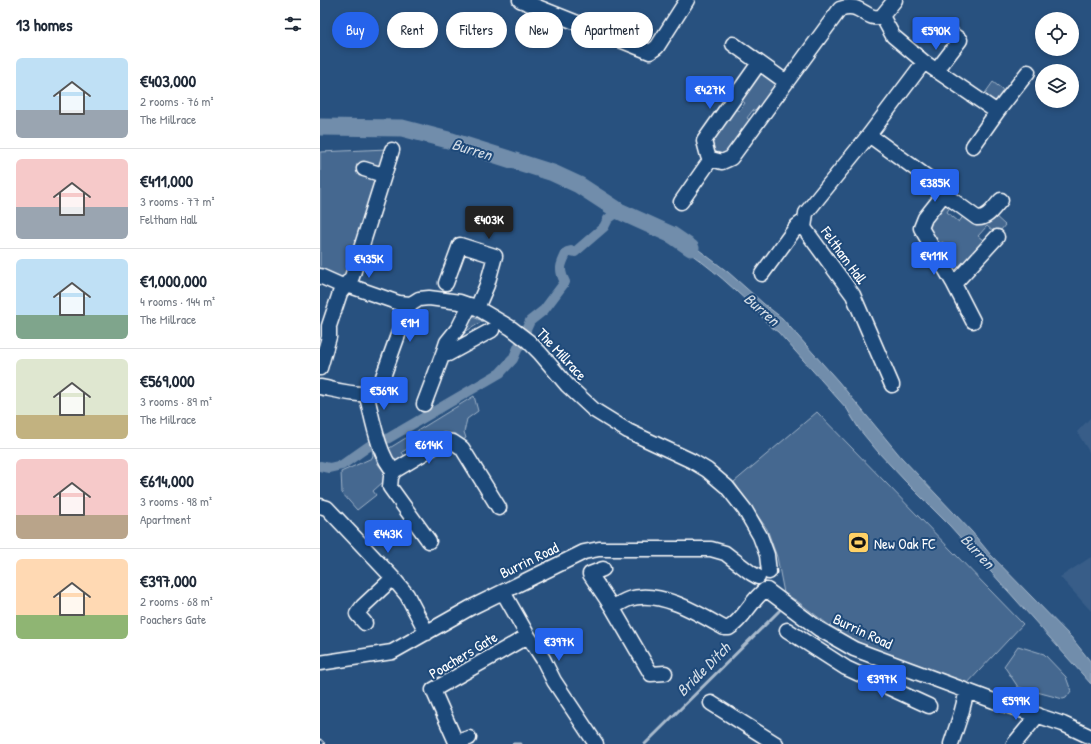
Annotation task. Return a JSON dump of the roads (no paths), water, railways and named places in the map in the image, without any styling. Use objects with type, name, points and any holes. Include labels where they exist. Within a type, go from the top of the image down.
[{"type":"street","points":[[520,0],[650,52],[657,47],[687,0]]},
{"type":"street","points":[[759,63],[704,141],[708,156],[712,159],[722,162],[731,158],[840,9],[840,3],[857,5],[874,17],[879,18],[895,0]]},
{"type":"street","points":[[882,16],[893,36],[924,62],[997,112]]},
{"type":"street","points":[[937,70],[960,40],[946,30]]},
{"type":"street","points":[[733,44],[786,82]]},
{"type":"street","name":"Feltham Hall","points":[[892,385],[853,295],[804,228],[806,213],[869,135],[924,62]]},
{"type":"street","points":[[973,146],[1028,72]]},
{"type":"street","points":[[869,135],[938,185],[944,194],[977,218],[982,218],[988,215],[1001,200]]},
{"type":"street","points":[[320,368],[324,336],[330,326],[340,293],[352,277],[392,150]]},
{"type":"street","points":[[681,202],[712,159]]},
{"type":"street","points":[[364,170],[383,175]]},
{"type":"street","points":[[944,194],[925,218],[921,228],[954,284],[973,321]]},
{"type":"street","points":[[762,274],[797,226],[805,220]]},
{"type":"street","points":[[954,284],[997,237]]},
{"type":"street","points":[[424,404],[447,342],[474,306],[487,285],[495,256],[460,245],[456,270],[446,283]]},
{"type":"street","points":[[320,276],[399,303],[411,304],[407,310],[380,385],[373,392],[349,392],[320,387]]},
{"type":"street","name":"The Millrace","points":[[411,304],[419,299],[429,298],[474,306],[524,338],[540,353],[567,385],[594,410],[628,431],[692,461],[715,477],[727,487],[745,510],[760,536],[767,555],[765,585]]},
{"type":"street","points":[[444,351],[448,354],[492,330]]},
{"type":"street","points":[[366,393],[381,448],[388,465],[394,471]]},
{"type":"street","points":[[428,541],[390,487],[391,476],[394,471],[444,441],[453,442],[462,448],[499,508]]},
{"type":"street","points":[[322,510],[393,578],[407,595],[427,633]]},
{"type":"street","name":"Burrin Road","points":[[320,663],[392,652],[470,608],[584,552],[599,549],[711,549],[725,553],[765,585],[783,603],[819,629],[854,649],[967,691],[1063,724],[1091,737]]},
{"type":"street","points":[[603,569],[590,574],[612,607],[651,674],[665,673]]},
{"type":"street","points":[[365,623],[357,614],[363,606],[393,578]]},
{"type":"street","points":[[612,607],[629,599],[648,597],[669,600],[724,628],[729,628],[735,624],[765,585]]},
{"type":"street","points":[[503,592],[590,742]]},
{"type":"street","points":[[787,630],[846,668],[929,706]]},
{"type":"street","name":"Poachers Gate","points":[[469,738],[456,742],[433,690],[528,636]]},
{"type":"street","points":[[846,668],[854,649]]},
{"type":"street","points":[[950,744],[959,720],[967,691]]},
{"type":"street","points":[[711,703],[776,744]]},
{"type":"street","points":[[1014,744],[1038,715]]},
{"type":"water","points":[[674,231],[728,272],[782,318],[838,381],[901,457],[972,532],[990,554],[1071,637],[1091,662],[1091,684],[950,526],[878,452],[859,429],[847,409],[778,332],[723,279],[691,254],[669,240]]},
{"type":"waterway","name":"Burren","points":[[320,127],[402,128],[452,141],[553,173],[579,185],[619,211],[672,235],[691,248]]},
{"type":"waterway","points":[[387,439],[500,373],[513,359],[530,321],[544,310],[565,282],[561,267],[567,252],[575,252],[604,227],[608,219],[619,211]]},
{"type":"waterway","points":[[320,466],[329,468],[342,465],[369,446]]},
{"type":"waterway","name":"Bridle Ditch","points":[[645,744],[779,611]]},
{"type":"waterway","name":"Bridle Ditch","points":[[513,744],[521,744]]},
{"type":"railway","points":[[320,741],[323,744]]},
{"type":"place","name":"New Oak FC","points":[[858,543]]}]
